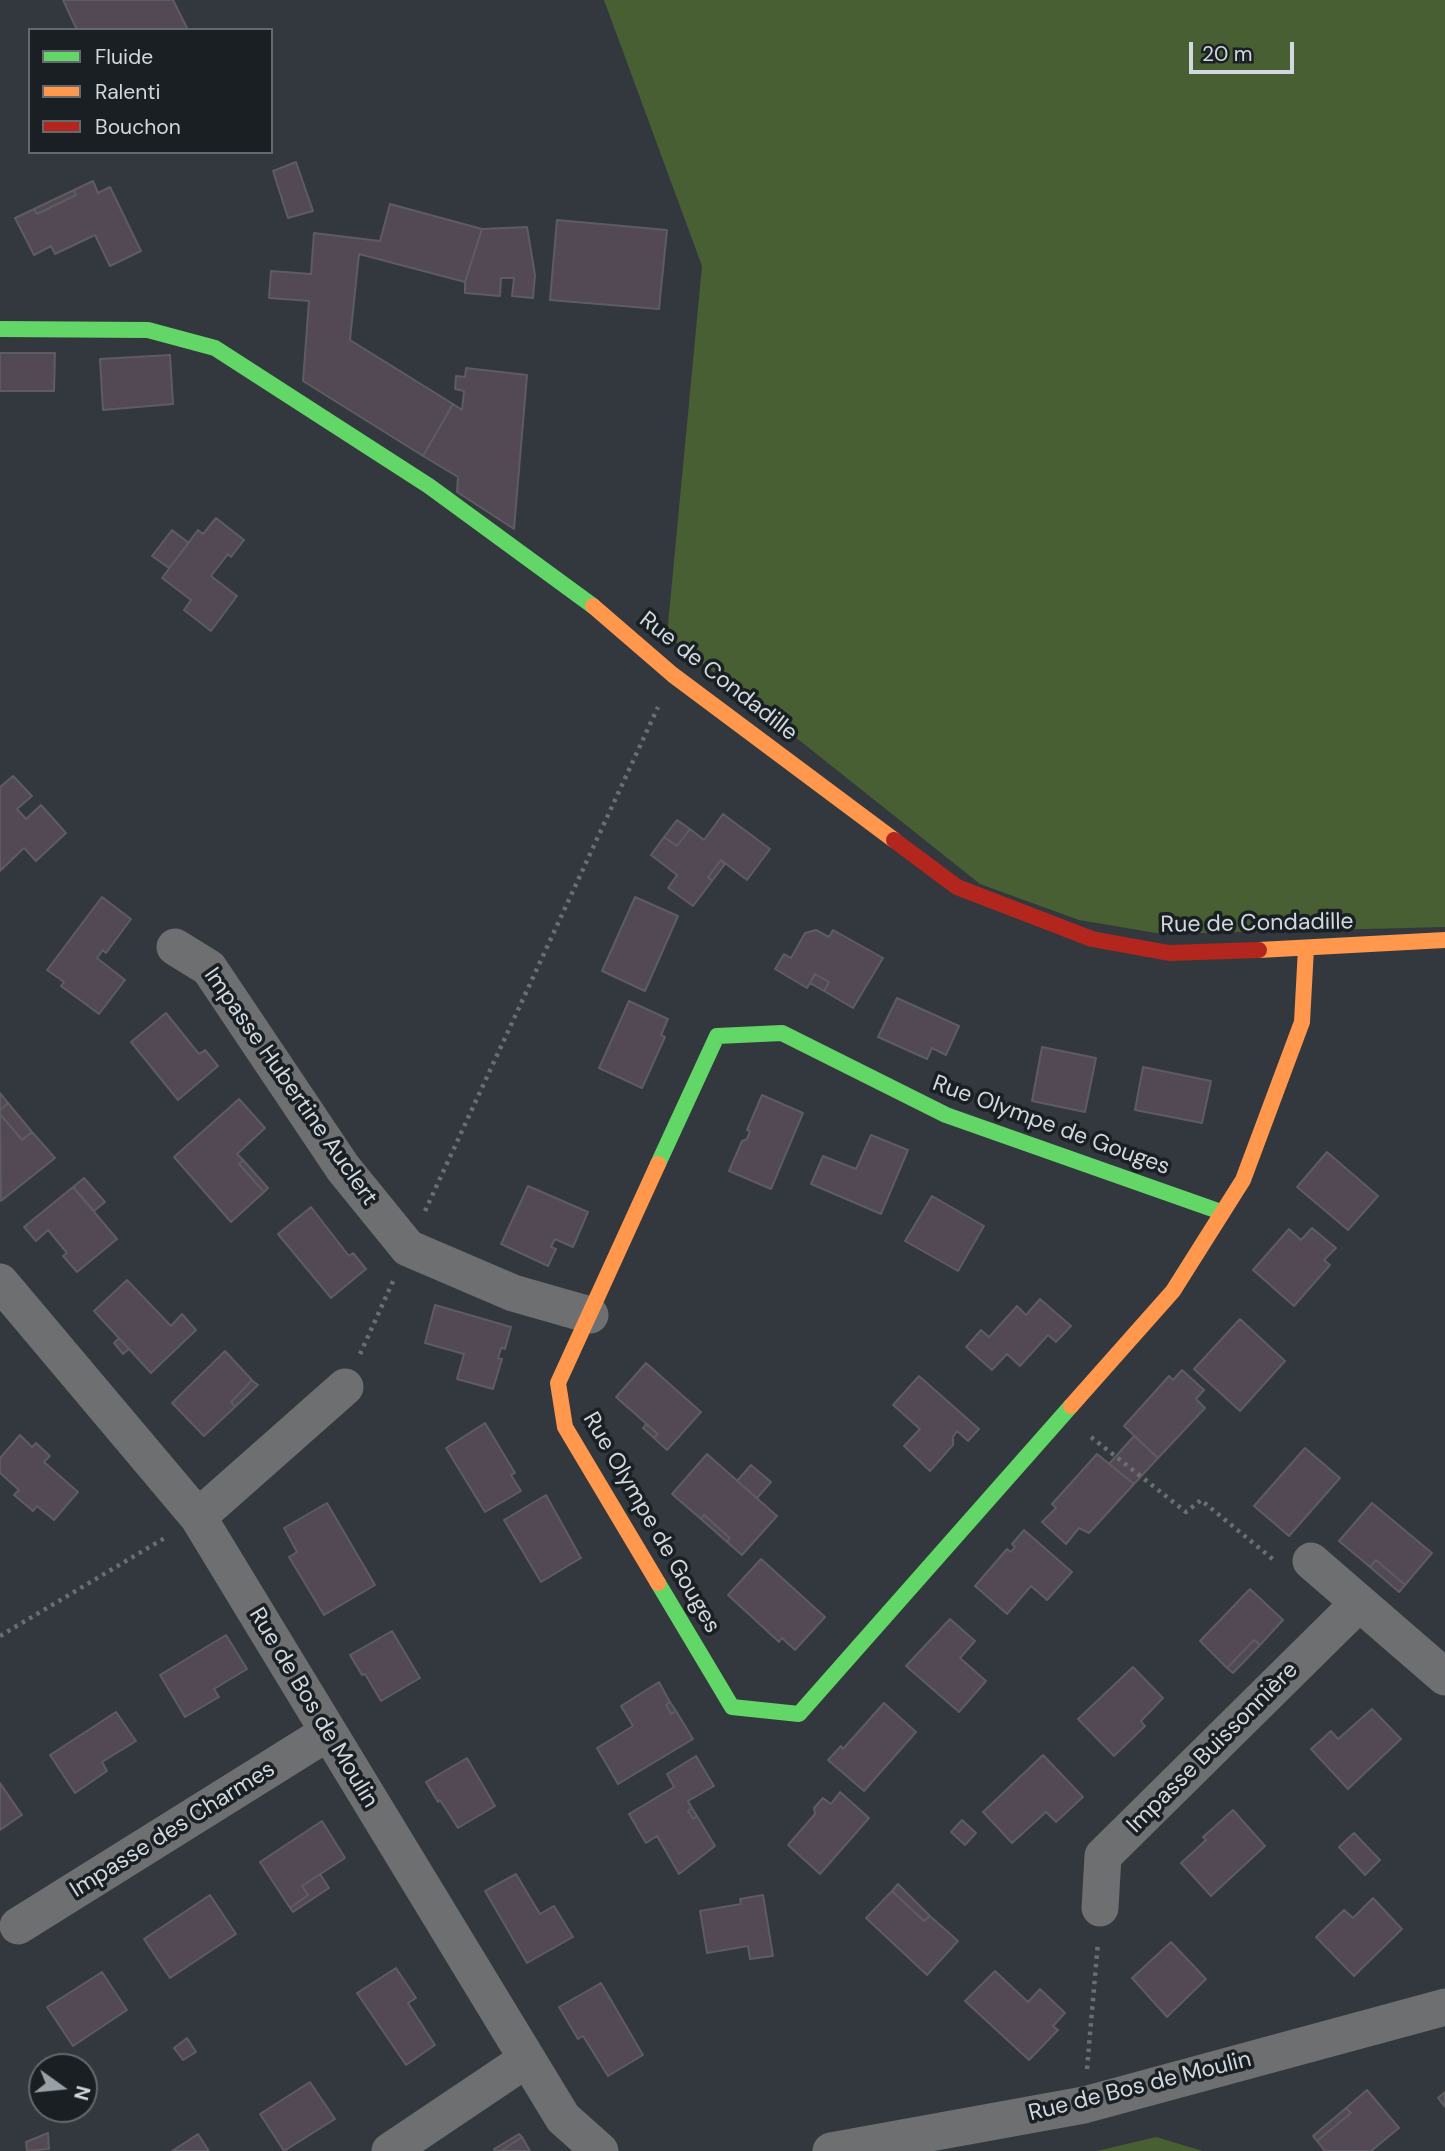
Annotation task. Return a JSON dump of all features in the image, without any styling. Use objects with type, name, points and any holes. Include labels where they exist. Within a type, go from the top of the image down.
[{"type":"street","name":"Rue de Condadille","points":[[0,329],[148,330],[215,348],[429,486],[588,601],[673,675],[957,887],[1092,939],[1169,953],[1445,940]]},
{"type":"street","name":"Impasse Hubertine Auclert","points":[[175,947],[209,968],[343,1168],[408,1248],[513,1293],[590,1315]]},
{"type":"street","name":"Rue Olympe de Gouges","points":[[1221,1212],[946,1115],[782,1033],[717,1036],[558,1383],[565,1427],[732,1707],[799,1714],[1173,1291],[1243,1180],[1302,1022],[1306,948]]},
{"type":"street","name":"Rue de Bos de Moulin","points":[[0,1282],[198,1517],[563,2119],[600,2151]]},
{"type":"street","points":[[198,1517],[345,1387]]},
{"type":"street","points":[[1311,1561],[1445,1677]]},
{"type":"street","name":"Impasse Buissonnière","points":[[1100,1908],[1103,1856],[1359,1603]]},
{"type":"street","name":"Impasse des Charmes","points":[[18,1926],[327,1733]]},
{"type":"street","name":"Rue de Bos de Moulin","points":[[831,2151],[1084,2105],[1445,2007]]},
{"type":"street","points":[[390,2151],[527,2060]]},
{"type":"path","points":[[345,1387],[673,675]]},
{"type":"path","points":[[1063,1415],[1186,1511],[1201,1500],[1294,1576],[1311,1561]]},
{"type":"path","points":[[0,1636],[198,1517]]},
{"type":"path","points":[[1084,2105],[1100,1908]]},
{"type":"green space","points":[[604,0],[1445,0],[1445,927],[1162,934],[1079,920],[980,884],[667,635],[702,266]]},
{"type":"green space","points":[[1156,2137],[1203,2151],[1097,2151]]},
{"type":"building","points":[[63,0],[173,0],[187,28],[76,28]]},
{"type":"building","points":[[296,162],[313,211],[288,218],[273,171]]},
{"type":"building","points":[[93,181],[98,193],[110,187],[141,251],[110,266],[95,235],[55,254],[51,246],[34,255],[15,218],[34,209],[37,214],[76,195],[74,190]]},
{"type":"building","points":[[74,190],[76,195],[37,214],[34,209]]},
{"type":"building","points":[[390,204],[482,229],[465,282],[359,254],[350,340],[453,404],[423,456],[303,381],[309,301],[269,298],[271,271],[311,274],[314,233],[380,241]]},
{"type":"building","points":[[557,220],[667,230],[659,309],[550,300]]},
{"type":"building","points":[[527,227],[535,275],[533,298],[512,296],[514,278],[501,278],[500,296],[465,293],[465,282],[482,229]]},
{"type":"building","points":[[0,353],[55,353],[54,391],[0,391]]},
{"type":"building","points":[[170,355],[173,404],[103,410],[100,359]]},
{"type":"building","points":[[466,368],[527,375],[514,529],[457,492],[458,477],[423,456],[453,404],[462,410],[464,391],[455,389],[456,376],[465,377]]},
{"type":"building","points":[[216,518],[244,540],[231,557],[228,554],[211,576],[237,596],[211,631],[184,610],[191,600],[162,578],[198,530],[203,534]]},
{"type":"building","points":[[172,530],[189,543],[169,568],[152,556]]},
{"type":"building","points":[[13,776],[32,796],[17,809],[26,819],[41,805],[66,833],[36,861],[24,848],[0,871],[0,787]]},
{"type":"building","points":[[723,814],[770,849],[747,880],[721,860],[708,877],[712,881],[693,906],[668,888],[677,875],[651,855],[664,837],[677,846],[690,829],[704,840]]},
{"type":"building","points":[[677,820],[690,829],[677,846],[664,837]]},
{"type":"building","points":[[721,860],[725,864],[712,881],[708,877]]},
{"type":"building","points":[[102,897],[131,919],[106,953],[103,950],[97,958],[125,980],[99,1014],[61,986],[64,982],[47,970]]},
{"type":"building","points":[[635,897],[678,916],[645,991],[602,971]]},
{"type":"building","points":[[816,930],[829,937],[833,930],[883,958],[853,1008],[824,991],[829,982],[815,974],[807,988],[775,969],[784,954],[791,958],[805,933]]},
{"type":"building","points":[[815,974],[829,982],[824,991],[810,983]]},
{"type":"building","points":[[897,998],[959,1026],[946,1055],[932,1048],[927,1059],[878,1037]]},
{"type":"building","points":[[629,1001],[668,1019],[661,1035],[665,1037],[642,1088],[599,1068]]},
{"type":"building","points":[[166,1013],[199,1054],[205,1050],[218,1066],[178,1100],[131,1042]]},
{"type":"building","points":[[1042,1047],[1096,1058],[1085,1112],[1032,1101]]},
{"type":"building","points":[[1143,1067],[1211,1081],[1202,1123],[1135,1110]]},
{"type":"building","points":[[0,1093],[8,1103],[0,1110]]},
{"type":"building","points":[[762,1095],[803,1113],[771,1189],[729,1171],[742,1141],[747,1139],[750,1131],[747,1130]]},
{"type":"building","points":[[239,1099],[265,1128],[237,1154],[243,1160],[239,1164],[264,1192],[231,1222],[174,1157]]},
{"type":"building","points":[[8,1103],[32,1132],[22,1140],[0,1114],[0,1110]]},
{"type":"building","points":[[0,1114],[22,1140],[32,1132],[55,1158],[1,1201]]},
{"type":"building","points":[[871,1135],[908,1150],[881,1214],[811,1184],[823,1156],[856,1169]]},
{"type":"building","points":[[1327,1152],[1378,1196],[1348,1230],[1297,1187]]},
{"type":"building","points":[[243,1160],[268,1188],[264,1192],[239,1164]]},
{"type":"building","points":[[84,1178],[105,1202],[94,1211],[73,1187]]},
{"type":"building","points":[[528,1186],[588,1212],[573,1247],[555,1239],[551,1247],[556,1249],[548,1266],[501,1244]]},
{"type":"building","points":[[73,1187],[117,1239],[77,1272],[63,1256],[67,1253],[48,1230],[36,1241],[24,1227]]},
{"type":"building","points":[[932,1196],[984,1226],[958,1271],[905,1241]]},
{"type":"building","points":[[311,1207],[349,1256],[353,1253],[366,1269],[331,1298],[278,1234]]},
{"type":"building","points":[[1312,1228],[1336,1248],[1324,1260],[1330,1265],[1294,1306],[1253,1270],[1289,1229],[1301,1240]]},
{"type":"building","points":[[127,1280],[171,1326],[182,1314],[196,1330],[151,1373],[94,1311]]},
{"type":"building","points":[[1040,1299],[1071,1326],[1056,1342],[1048,1335],[1020,1366],[1007,1354],[992,1370],[966,1347],[981,1330],[989,1337],[1017,1306],[1026,1315]]},
{"type":"building","points":[[435,1305],[511,1327],[505,1349],[501,1348],[498,1358],[502,1359],[493,1389],[457,1379],[464,1354],[425,1343]]},
{"type":"building","points":[[1240,1319],[1285,1361],[1240,1411],[1194,1369]]},
{"type":"building","points":[[119,1338],[129,1349],[123,1354],[114,1343]]},
{"type":"building","points":[[225,1351],[252,1380],[231,1402],[235,1407],[204,1436],[172,1403]]},
{"type":"building","points":[[646,1363],[701,1412],[667,1450],[654,1438],[658,1434],[616,1397]]},
{"type":"building","points":[[1182,1370],[1204,1390],[1196,1399],[1205,1408],[1158,1458],[1124,1426],[1169,1376],[1173,1380]]},
{"type":"building","points":[[919,1376],[979,1429],[968,1441],[957,1431],[953,1437],[953,1445],[930,1471],[904,1446],[920,1429],[893,1405]]},
{"type":"building","points":[[252,1380],[258,1385],[235,1407],[231,1402]]},
{"type":"building","points":[[485,1423],[515,1473],[511,1475],[521,1491],[485,1512],[446,1448]]},
{"type":"building","points":[[646,1424],[658,1434],[654,1438],[643,1428]]},
{"type":"building","points":[[20,1435],[32,1447],[36,1443],[50,1456],[44,1462],[78,1492],[54,1520],[37,1506],[33,1511],[14,1495],[19,1490],[0,1473],[0,1458]]},
{"type":"building","points":[[1134,1436],[1158,1458],[1134,1484],[1109,1464]]},
{"type":"building","points":[[1305,1448],[1340,1478],[1289,1536],[1254,1506]]},
{"type":"building","points":[[707,1454],[777,1516],[742,1555],[727,1542],[730,1538],[704,1515],[701,1519],[672,1494]]},
{"type":"building","points":[[1097,1454],[1134,1484],[1089,1533],[1079,1528],[1066,1544],[1042,1522],[1056,1508],[1052,1504]]},
{"type":"building","points":[[751,1465],[771,1482],[757,1498],[737,1481]]},
{"type":"building","points":[[546,1495],[581,1558],[541,1582],[504,1520]]},
{"type":"building","points":[[327,1503],[375,1585],[324,1615],[289,1557],[297,1552],[284,1528]]},
{"type":"building","points":[[1372,1503],[1432,1553],[1405,1585],[1376,1560],[1370,1567],[1339,1541]]},
{"type":"building","points":[[704,1515],[730,1538],[727,1542],[701,1519]]},
{"type":"building","points":[[1024,1530],[1072,1572],[1047,1600],[1031,1586],[1007,1614],[975,1586],[1007,1549],[1011,1552],[1015,1547],[1012,1544]]},
{"type":"building","points":[[761,1559],[825,1617],[795,1650],[782,1638],[779,1642],[728,1595]]},
{"type":"building","points":[[1376,1560],[1405,1585],[1399,1592],[1370,1567]]},
{"type":"building","points":[[1250,1589],[1283,1620],[1260,1645],[1254,1640],[1227,1668],[1200,1641]]},
{"type":"building","points":[[950,1619],[975,1641],[960,1658],[986,1681],[959,1712],[906,1666]]},
{"type":"building","points":[[392,1631],[420,1678],[381,1701],[350,1655]]},
{"type":"building","points":[[226,1635],[247,1669],[214,1689],[219,1697],[185,1717],[160,1675]]},
{"type":"building","points":[[1254,1640],[1260,1645],[1233,1673],[1227,1668]]},
{"type":"building","points":[[1133,1667],[1163,1698],[1141,1721],[1145,1726],[1114,1756],[1078,1719]]},
{"type":"building","points":[[659,1682],[670,1702],[666,1705],[671,1714],[676,1711],[693,1739],[618,1784],[597,1748],[633,1726],[621,1706]]},
{"type":"building","points":[[670,1702],[676,1711],[671,1714],[666,1705]]},
{"type":"building","points":[[884,1703],[916,1732],[864,1791],[828,1760],[841,1746],[843,1749]]},
{"type":"building","points":[[1372,1709],[1401,1739],[1348,1789],[1311,1749],[1331,1731],[1338,1739]]},
{"type":"building","points":[[116,1712],[136,1741],[102,1762],[107,1771],[75,1793],[50,1755]]},
{"type":"building","points":[[1043,1755],[1083,1797],[1056,1822],[1046,1812],[1012,1843],[983,1812]]},
{"type":"building","points":[[696,1756],[714,1786],[688,1801],[692,1808],[688,1811],[693,1819],[697,1816],[715,1846],[679,1874],[657,1836],[646,1843],[629,1814],[674,1787],[667,1774]]},
{"type":"building","points":[[467,1758],[495,1806],[458,1828],[426,1782]]},
{"type":"building","points":[[0,1783],[22,1815],[0,1830]]},
{"type":"building","points":[[840,1792],[869,1818],[820,1874],[788,1845],[815,1814],[814,1808],[823,1798],[831,1804]]},
{"type":"building","points":[[692,1808],[697,1816],[693,1819],[688,1811]]},
{"type":"building","points":[[1233,1810],[1265,1846],[1211,1896],[1181,1863],[1206,1840],[1203,1837]]},
{"type":"building","points":[[962,1820],[976,1833],[965,1845],[951,1832]]},
{"type":"building","points":[[322,1821],[345,1858],[302,1886],[308,1895],[290,1908],[260,1862]]},
{"type":"building","points":[[1354,1833],[1380,1860],[1365,1875],[1339,1847]]},
{"type":"building","points":[[320,1874],[329,1888],[293,1912],[290,1908],[308,1895],[302,1886]]},
{"type":"building","points":[[516,1874],[540,1914],[554,1906],[573,1937],[527,1963],[485,1891]]},
{"type":"building","points":[[898,1884],[930,1916],[924,1921],[892,1891]]},
{"type":"building","points":[[892,1891],[924,1921],[930,1916],[958,1941],[927,1975],[866,1918]]},
{"type":"building","points":[[210,1895],[236,1934],[170,1978],[144,1939]]},
{"type":"building","points":[[763,1895],[773,1956],[750,1959],[748,1946],[707,1953],[700,1911],[741,1904],[740,1899]]},
{"type":"building","points":[[1373,1898],[1402,1929],[1354,1976],[1316,1937],[1344,1910],[1353,1918]]},
{"type":"building","points":[[1171,1942],[1206,1979],[1167,2017],[1132,1978]]},
{"type":"building","points":[[396,1968],[416,1998],[408,2003],[435,2045],[406,2065],[357,1993]]},
{"type":"building","points":[[995,1971],[1028,2002],[1040,1989],[1065,2013],[1053,2026],[1058,2030],[1029,2060],[965,2001]]},
{"type":"building","points":[[102,1972],[127,2010],[73,2046],[47,2007]]},
{"type":"building","points":[[601,1983],[643,2055],[608,2076],[583,2036],[578,2039],[559,2007]]},
{"type":"building","points":[[187,2038],[196,2052],[183,2060],[174,2048]]},
{"type":"building","points":[[310,2082],[335,2119],[284,2151],[260,2114]]},
{"type":"building","points":[[1367,2090],[1399,2128],[1371,2151],[1325,2151],[1317,2141],[1351,2113],[1346,2108]]},
{"type":"building","points":[[1445,2092],[1445,2107],[1438,2098]]},
{"type":"building","points":[[1346,2108],[1351,2113],[1317,2141],[1313,2136]]},
{"type":"building","points":[[48,2133],[49,2149],[27,2151],[26,2142]]},
{"type":"building","points":[[198,2134],[209,2151],[172,2151]]},
{"type":"building","points":[[519,2134],[522,2137],[501,2151],[495,2151],[494,2149]]},
{"type":"building","points":[[522,2137],[530,2151],[501,2151]]},
{"type":"traffic: fast","points":[[0,329],[148,330],[215,348],[429,486],[593,606]]},
{"type":"traffic: fast","points":[[658,1164],[717,1036],[782,1033],[946,1115],[1221,1212]]},
{"type":"traffic: fast","points":[[658,1583],[732,1707],[799,1714],[1071,1406]]},
{"type":"traffic: slow","points":[[593,606],[673,675],[894,840]]},
{"type":"traffic: slow","points":[[1259,950],[1445,940]]},
{"type":"traffic: slow","points":[[1071,1406],[1173,1291],[1243,1180],[1302,1022],[1306,948]]},
{"type":"traffic: slow","points":[[658,1164],[558,1383],[565,1427],[658,1583]]},
{"type":"traffic: jam","points":[[894,840],[957,887],[1092,939],[1169,953],[1259,950]]}]
